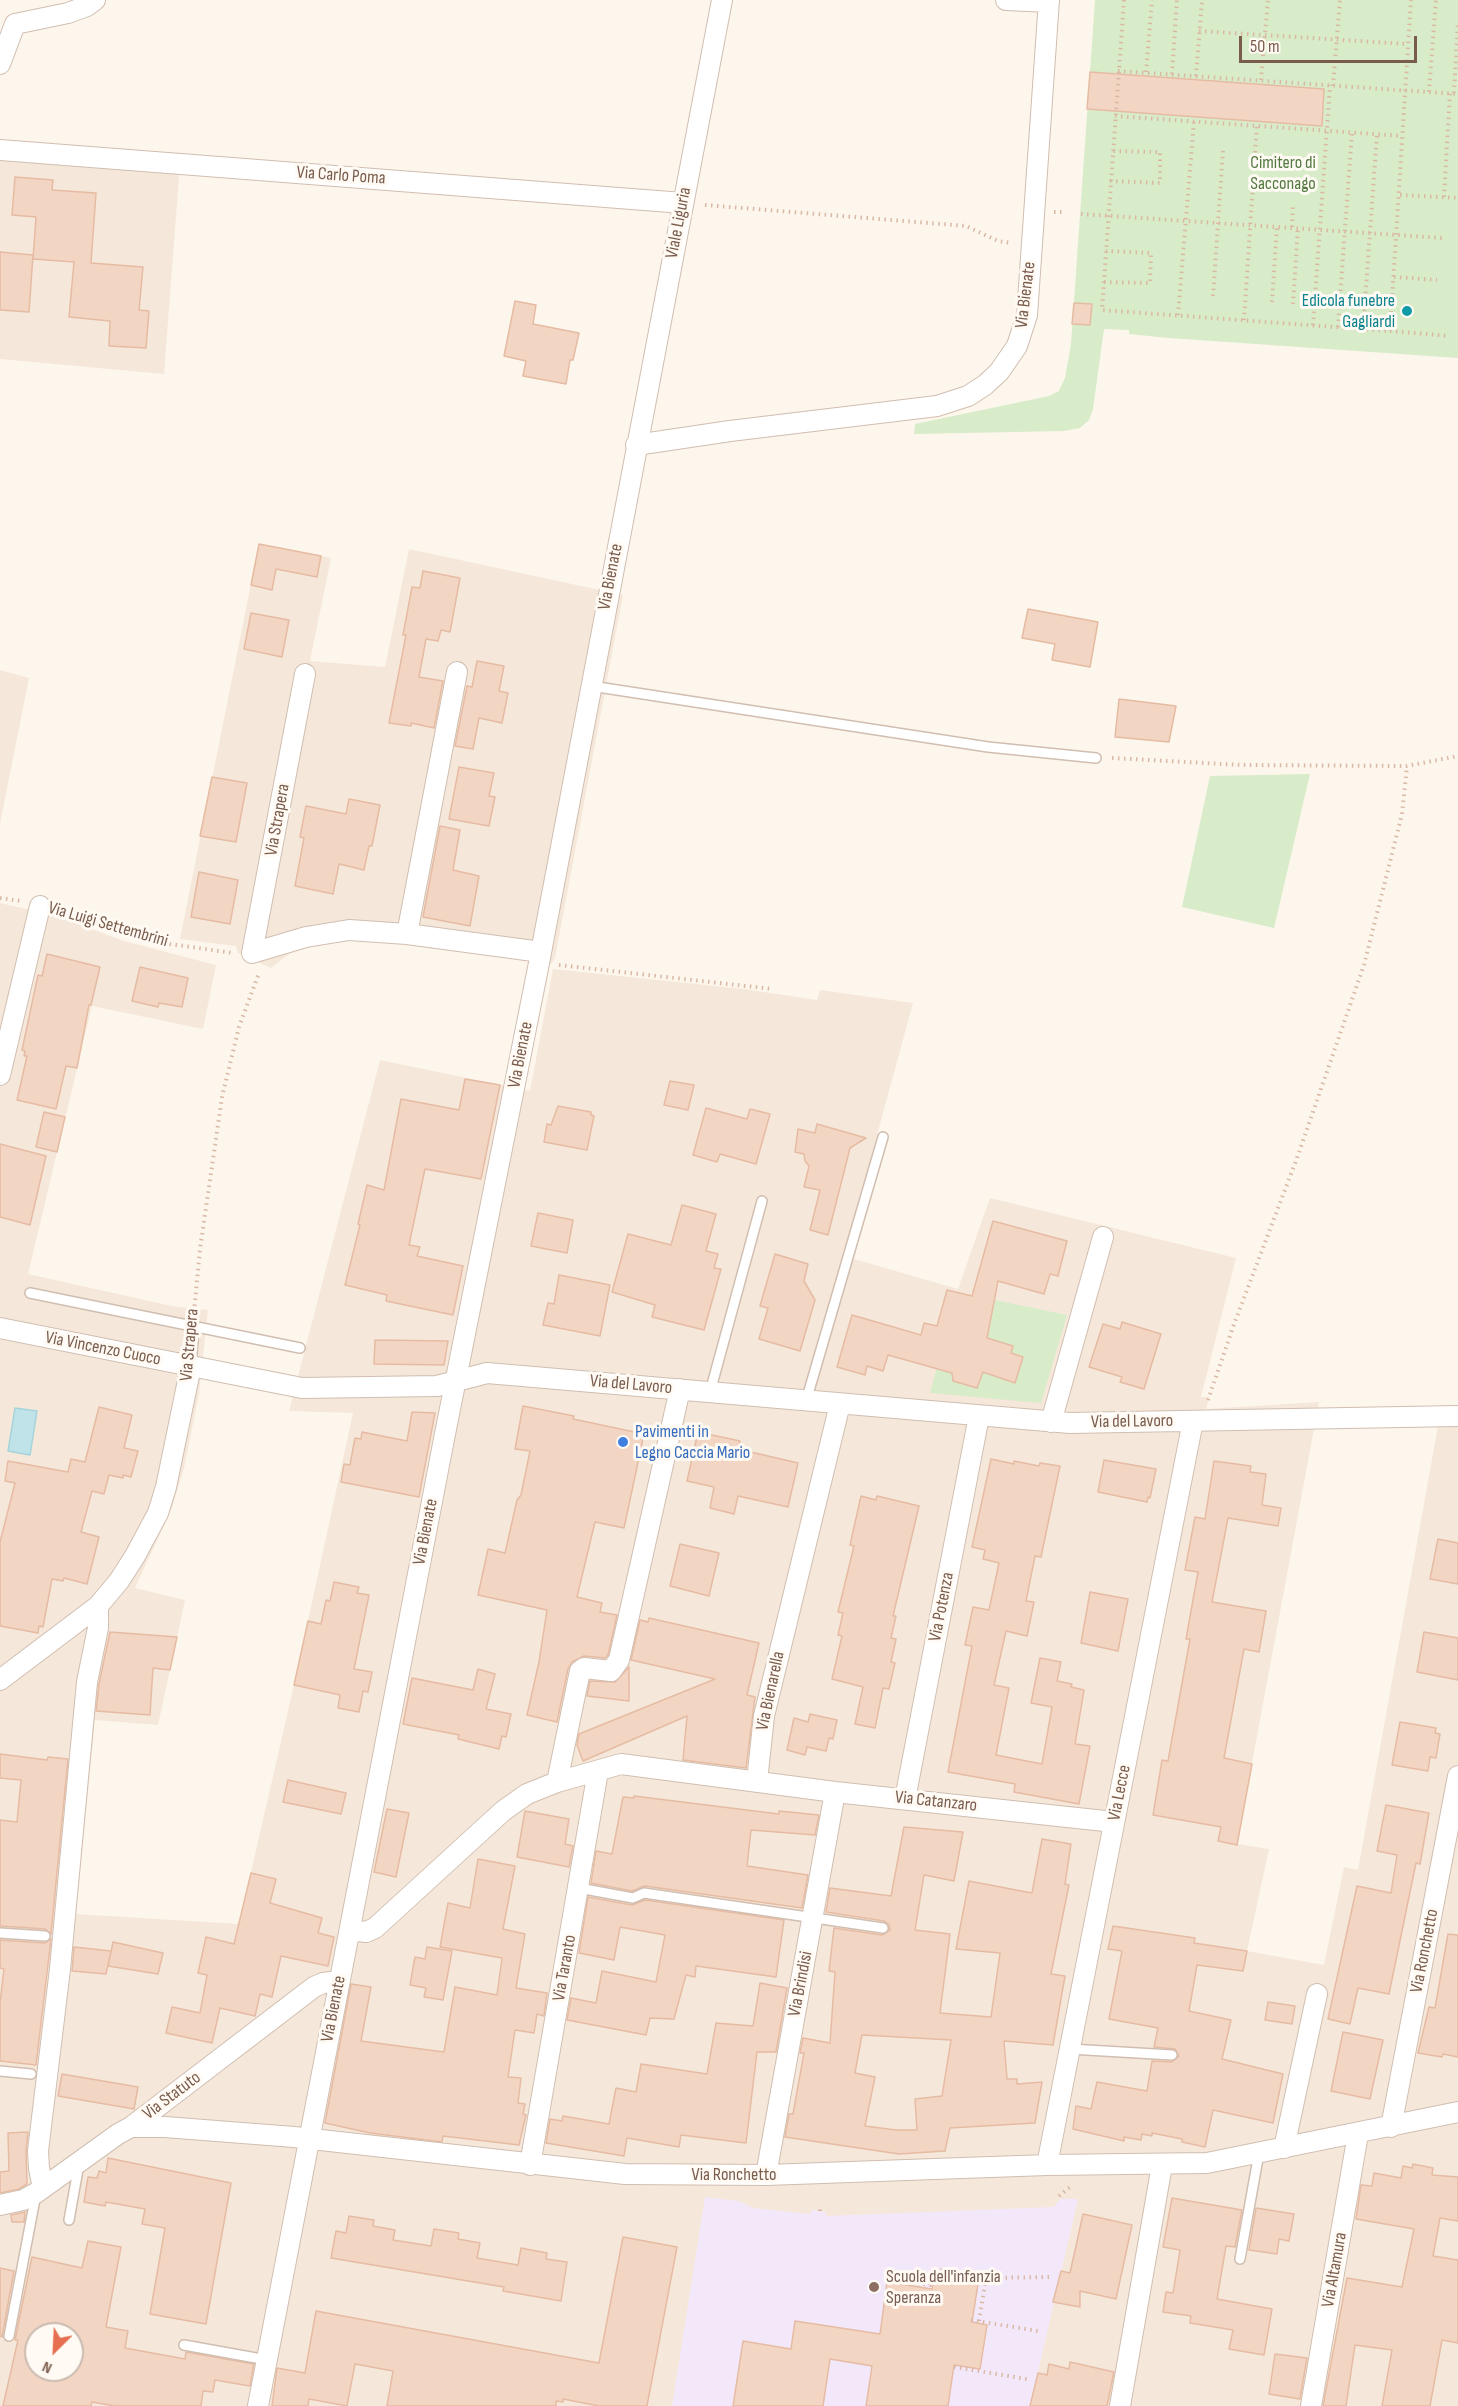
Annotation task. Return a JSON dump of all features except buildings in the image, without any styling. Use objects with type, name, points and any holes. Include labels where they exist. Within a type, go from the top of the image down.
[{"type":"street","points":[[0,64],[15,24],[68,13],[87,6],[95,0]]},
{"type":"street","name":"Viale Liguria","points":[[636,445],[722,0]]},
{"type":"street","points":[[1006,0],[1049,1]]},
{"type":"street","name":"Via Bienate","points":[[258,2406],[308,2139],[540,957],[636,445],[730,431],[923,409],[949,404],[968,396],[992,379],[1017,346],[1027,315],[1049,1]]},
{"type":"street","name":"Via Carlo Poma","points":[[0,150],[683,203]]},
{"type":"street","points":[[407,934],[457,672]]},
{"type":"street","name":"Via Strapera","points":[[258,951],[272,857],[305,674]]},
{"type":"street","points":[[0,1075],[40,906]]},
{"type":"street","points":[[258,951],[330,932],[360,931],[407,934],[540,957]]},
{"type":"street","points":[[1051,1422],[1103,1237]]},
{"type":"street","name":"Via Vincenzo Cuoco","points":[[0,1328],[302,1388],[437,1386],[456,1382]]},
{"type":"street","name":"Via Strapera","points":[[0,1680],[98,1606],[127,1569],[158,1513],[170,1471],[191,1366]]},
{"type":"street","name":"Via del Lavoro","points":[[456,1382],[487,1373],[1051,1422],[1458,1416]]},
{"type":"street","points":[[557,1782],[580,1671],[584,1668],[611,1671],[619,1660],[680,1389]]},
{"type":"street","name":"Via Bienarella","points":[[757,1781],[764,1716],[840,1404]]},
{"type":"street","name":"Via Potenza","points":[[905,1799],[979,1416]]},
{"type":"street","name":"Via Lecce","points":[[1047,2165],[1114,1822],[1197,1421]]},
{"type":"street","points":[[40,2191],[38,2151],[60,1969],[87,1682],[98,1631],[98,1606]]},
{"type":"street","points":[[350,1930],[366,1932],[372,1930],[508,1806],[527,1794],[557,1782],[621,1764],[757,1781]]},
{"type":"street","name":"Via Taranto","points":[[530,2165],[598,1771]]},
{"type":"street","name":"Via Ronchetto","points":[[1391,2127],[1458,1776]]},
{"type":"street","name":"Via Catanzaro","points":[[757,1781],[835,1792],[1114,1822]]},
{"type":"street","name":"Via Brindisi","points":[[766,2175],[835,1792]]},
{"type":"street","name":"Via Statuto","points":[[154,2119],[314,1988],[322,1983],[339,1981]]},
{"type":"street","points":[[1284,2148],[1317,1994]]},
{"type":"street","name":"Via Ronchetto","points":[[131,2127],[154,2119],[530,2165],[626,2174],[766,2175],[1047,2165],[1207,2163],[1458,2112]]},
{"type":"street","name":"Via Statuto","points":[[0,2205],[23,2200],[40,2191],[131,2127]]},
{"type":"street","name":"Via Altamura","points":[[1311,2406],[1358,2134]]},
{"type":"street","points":[[1120,2406],[1162,2165]]},
{"type":"lane","points":[[591,686],[988,747],[1096,758]]},
{"type":"lane","points":[[806,1401],[883,1137]]},
{"type":"lane","points":[[710,1392],[762,1201]]},
{"type":"lane","points":[[30,1293],[300,1348]]},
{"type":"lane","name":"Via Strapera","points":[[191,1366],[194,1327]]},
{"type":"lane","points":[[579,1888],[633,1898],[644,1893],[883,1928]]},
{"type":"lane","points":[[0,1933],[45,1936]]},
{"type":"lane","points":[[1070,2049],[1172,2055]]},
{"type":"lane","points":[[0,2071],[31,2074]]},
{"type":"lane","points":[[1240,2259],[1259,2153]]},
{"type":"lane","points":[[69,2220],[80,2162]]},
{"type":"lane","points":[[9,2336],[40,2191]]},
{"type":"lane","points":[[184,2345],[267,2360]]},
{"type":"path","points":[[1124,0],[1102,310],[1449,336]]},
{"type":"path","points":[[1146,72],[1152,0]]},
{"type":"path","points":[[1172,74],[1177,0]]},
{"type":"path","points":[[1196,76],[1202,0]]},
{"type":"path","points":[[1261,80],[1268,0]]},
{"type":"path","points":[[1313,325],[1327,130],[1340,0]]},
{"type":"path","points":[[1390,331],[1411,0]]},
{"type":"path","points":[[1429,92],[1436,0]]},
{"type":"path","points":[[1444,197],[1458,23]]},
{"type":"path","points":[[1199,32],[1407,44]]},
{"type":"path","points":[[1118,71],[1454,93]]},
{"type":"path","points":[[1115,116],[1402,136]]},
{"type":"path","points":[[1178,315],[1194,121]]},
{"type":"path","points":[[1244,320],[1257,125]]},
{"type":"path","points":[[1338,327],[1352,132]]},
{"type":"path","points":[[1363,329],[1377,134]]},
{"type":"path","points":[[1214,296],[1223,150]]},
{"type":"path","points":[[1110,181],[1160,183],[1160,152],[1112,151]]},
{"type":"path","points":[[1400,195],[1458,198]]},
{"type":"path","points":[[683,203],[966,226],[998,241],[1032,246]]},
{"type":"path","points":[[1292,227],[1293,203]]},
{"type":"path","points":[[1081,214],[1443,238]]},
{"type":"path","points":[[1272,302],[1277,226]]},
{"type":"path","points":[[1293,304],[1298,228]]},
{"type":"path","points":[[1104,282],[1150,284],[1150,253],[1106,251]]},
{"type":"path","points":[[1394,278],[1437,280]]},
{"type":"path","points":[[1096,758],[1242,765],[1407,766],[1458,756]]},
{"type":"path","points":[[1197,1421],[1297,1158],[1364,965],[1402,814],[1407,766]]},
{"type":"path","name":"Via Luigi Settembrini","points":[[0,898],[40,906],[124,934],[148,939],[223,952],[258,951]]},
{"type":"path","name":"Via Strapera","points":[[194,1327],[199,1261],[222,1097],[238,1027],[257,978],[258,951]]},
{"type":"path","points":[[540,957],[773,989]]},
{"type":"path","points":[[820,2205],[820,2211]]},
{"type":"path","points":[[888,2279],[930,2285],[933,2269],[986,2278],[1051,2277]]},
{"type":"path","points":[[979,2321],[986,2278]]},
{"type":"path","points":[[971,2319],[1038,2331]]},
{"type":"path","points":[[954,2367],[1027,2379]]},
{"type":"shaded area","points":[[0,152],[180,164],[164,374],[0,359]]},
{"type":"shaded area","points":[[259,544],[331,558],[310,661],[385,667],[409,549],[623,595],[555,958],[551,964],[401,940],[334,938],[298,947],[271,968],[238,953],[236,946],[180,939]]},
{"type":"shaded area","points":[[0,670],[29,678],[0,824]]},
{"type":"shaded area","points":[[0,903],[57,916],[124,941],[216,965],[203,1029],[92,1006],[28,1274],[172,1306],[208,1310],[199,1394],[184,1468],[172,1508],[135,1588],[185,1600],[158,1725],[95,1720],[76,1914],[239,1924],[353,1413],[289,1411],[380,1060],[530,1091],[553,969],[744,989],[817,1000],[820,990],[913,1003],[844,1256],[958,1289],[990,1198],[1236,1258],[1201,1397],[1209,1397],[1206,1409],[1319,1402],[1237,1844],[1269,1849],[1247,1951],[1324,1965],[1344,1867],[1358,1870],[1438,1426],[1458,1427],[1458,2406],[0,2406]]},
{"type":"shaded area","name":"Scuola dell'infanzia Speranza","points":[[705,2197],[739,2201],[753,2208],[810,2214],[812,2210],[826,2212],[826,2216],[1054,2207],[1060,2199],[1078,2199],[1030,2406],[672,2406]]},
{"type":"green space","name":"Cimitero di Sacconago","points":[[1095,0],[1458,0],[1458,358],[1169,338],[1129,334],[1129,330],[1104,329],[1093,409],[1089,420],[1080,428],[1064,431],[914,434],[915,424],[1049,396],[1059,391],[1065,378],[1071,344]]},
{"type":"green space","points":[[1310,774],[1274,928],[1182,907],[1210,776]]},
{"type":"green space","points":[[957,1292],[1067,1315],[1041,1403],[930,1393]]},
{"type":"water","points":[[15,1408],[37,1411],[30,1455],[8,1451]]},
{"type":"place","name":"Edicola funebre Gagliardi","points":[[1407,311]]},
{"type":"place","name":"Pavimenti in Legno Caccia Mario","points":[[623,1442]]},
{"type":"place","name":"Scuola dell'infanzia Speranza","points":[[874,2287]]}]
